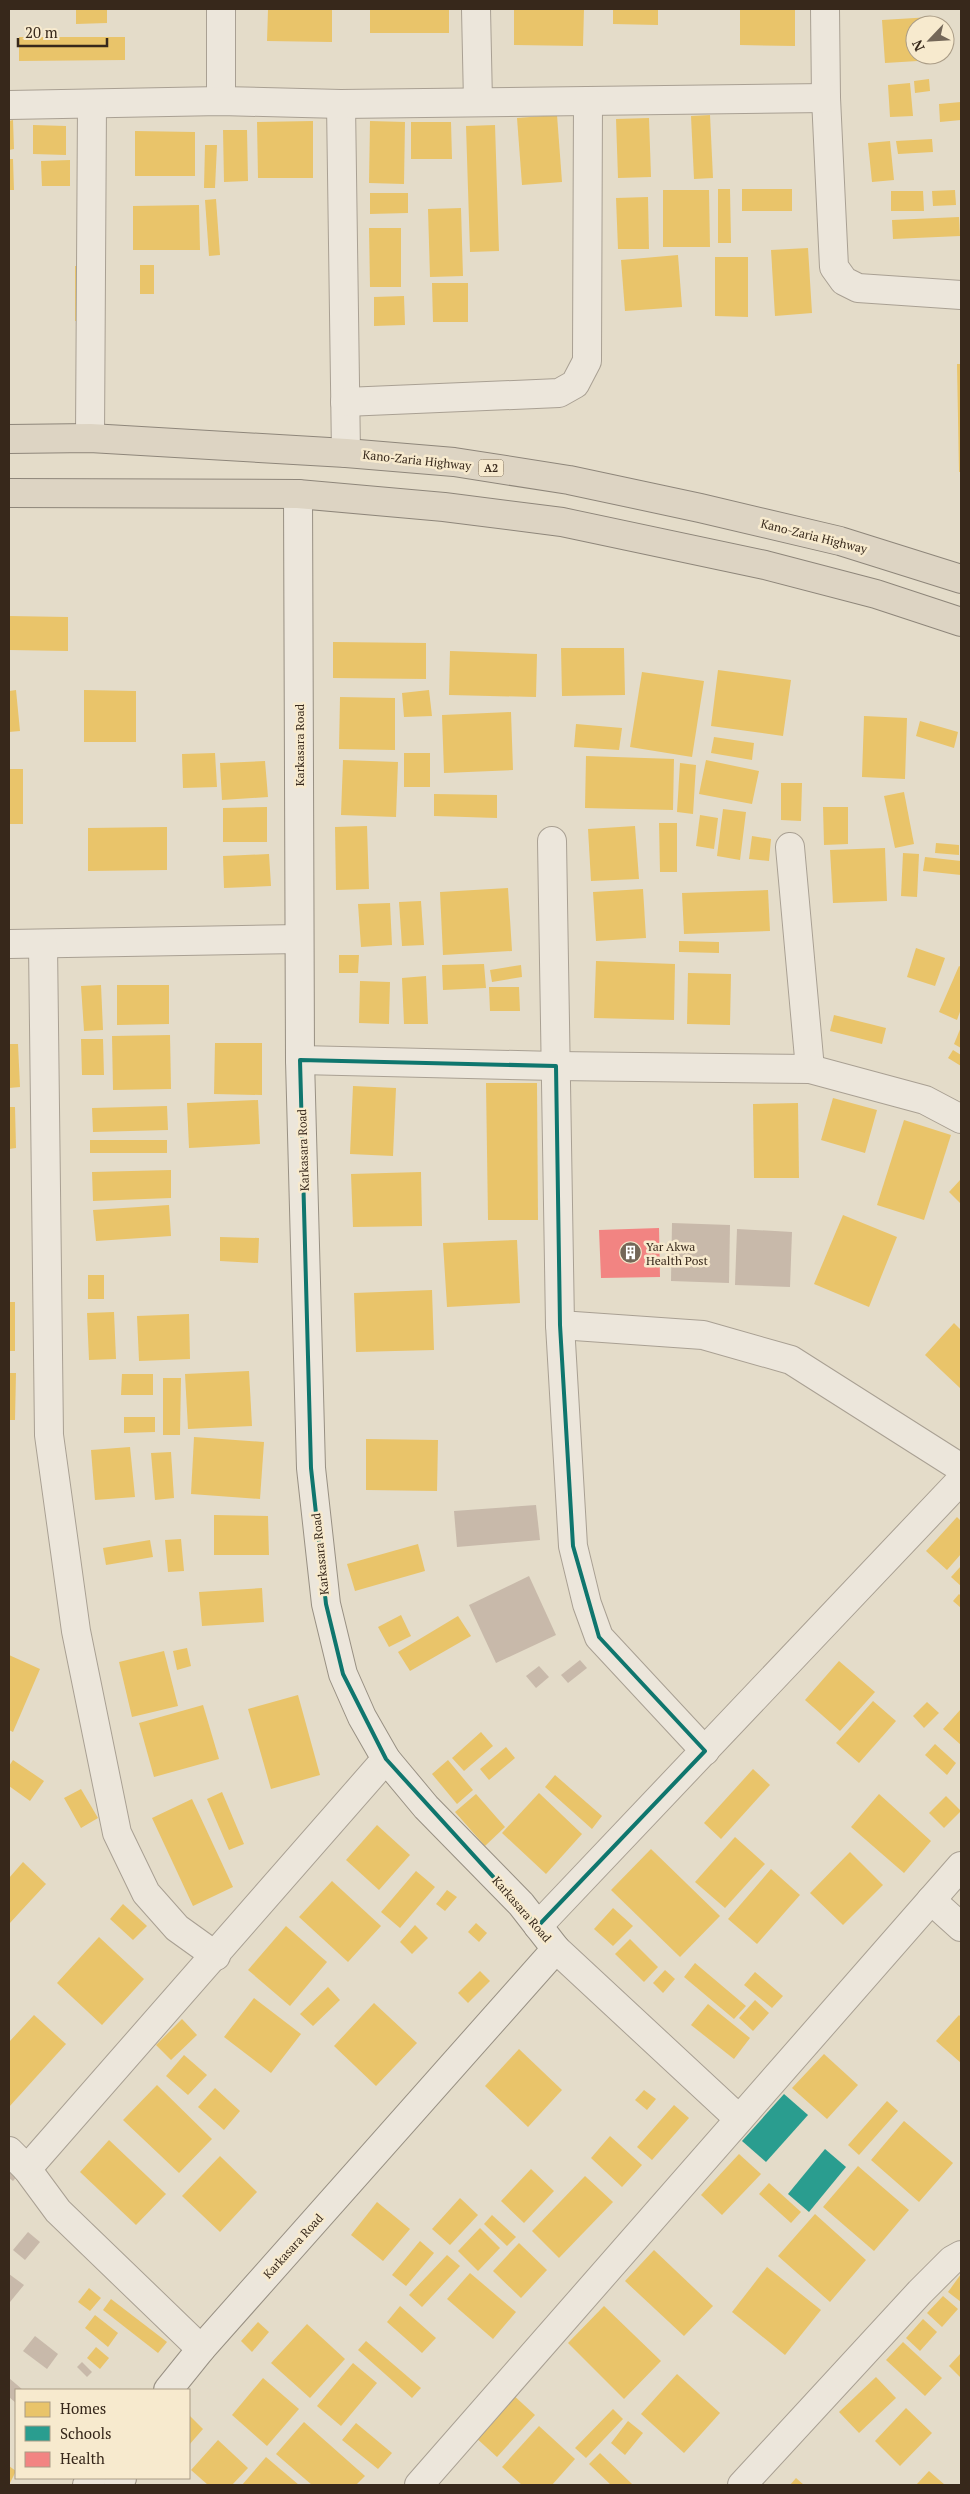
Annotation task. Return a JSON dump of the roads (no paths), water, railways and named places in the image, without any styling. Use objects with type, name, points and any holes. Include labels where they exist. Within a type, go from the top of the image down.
[{"type":"highway","name":"Kano-Zaria Highway","points":[[9,439],[90,438],[346,453],[454,462],[569,480],[840,541],[961,579]]},
{"type":"highway","points":[[9,493],[298,494],[444,507],[562,522],[765,565],[876,594],[961,622]]},
{"type":"street","points":[[221,9],[221,101]]},
{"type":"street","points":[[476,9],[478,102]]},
{"type":"street","points":[[824,9],[834,267],[844,281],[858,288],[961,295]]},
{"type":"street","points":[[9,105],[221,101],[341,104],[826,98]]},
{"type":"street","points":[[345,402],[559,393],[576,384],[587,362],[588,101]]},
{"type":"street","points":[[90,438],[92,104]]},
{"type":"street","points":[[341,104],[346,453]]},
{"type":"street","name":"Karkasara Road","points":[[169,2389],[201,2349],[556,1949],[520,1904],[426,1807],[386,1759],[362,1717],[343,1674],[326,1604],[311,1468],[300,1060],[298,494]]},
{"type":"street","points":[[552,841],[560,1325],[573,1546],[587,1604],[599,1637],[705,1750]]},
{"type":"street","points":[[790,847],[810,1068]]},
{"type":"street","points":[[9,944],[299,939]]},
{"type":"street","points":[[43,944],[49,1435],[76,1631],[117,1833],[146,1892],[177,1928],[216,1956]]},
{"type":"street","points":[[300,1060],[556,1066],[810,1068],[925,1100],[961,1119]]},
{"type":"street","points":[[560,1325],[703,1335],[791,1360],[961,1468]]},
{"type":"street","points":[[538,1926],[961,1480]]},
{"type":"street","points":[[201,2349],[58,2211],[18,2160],[216,1956],[386,1759]]},
{"type":"street","points":[[419,2485],[961,1866]]},
{"type":"street","points":[[931,1900],[961,1927]]},
{"type":"street","points":[[556,1949],[739,2119]]},
{"type":"street","points":[[742,2485],[920,2292],[952,2260],[961,2255]]},
{"type":"place","name":"Yar Akwa Health Post","points":[[630,1253]]}]
